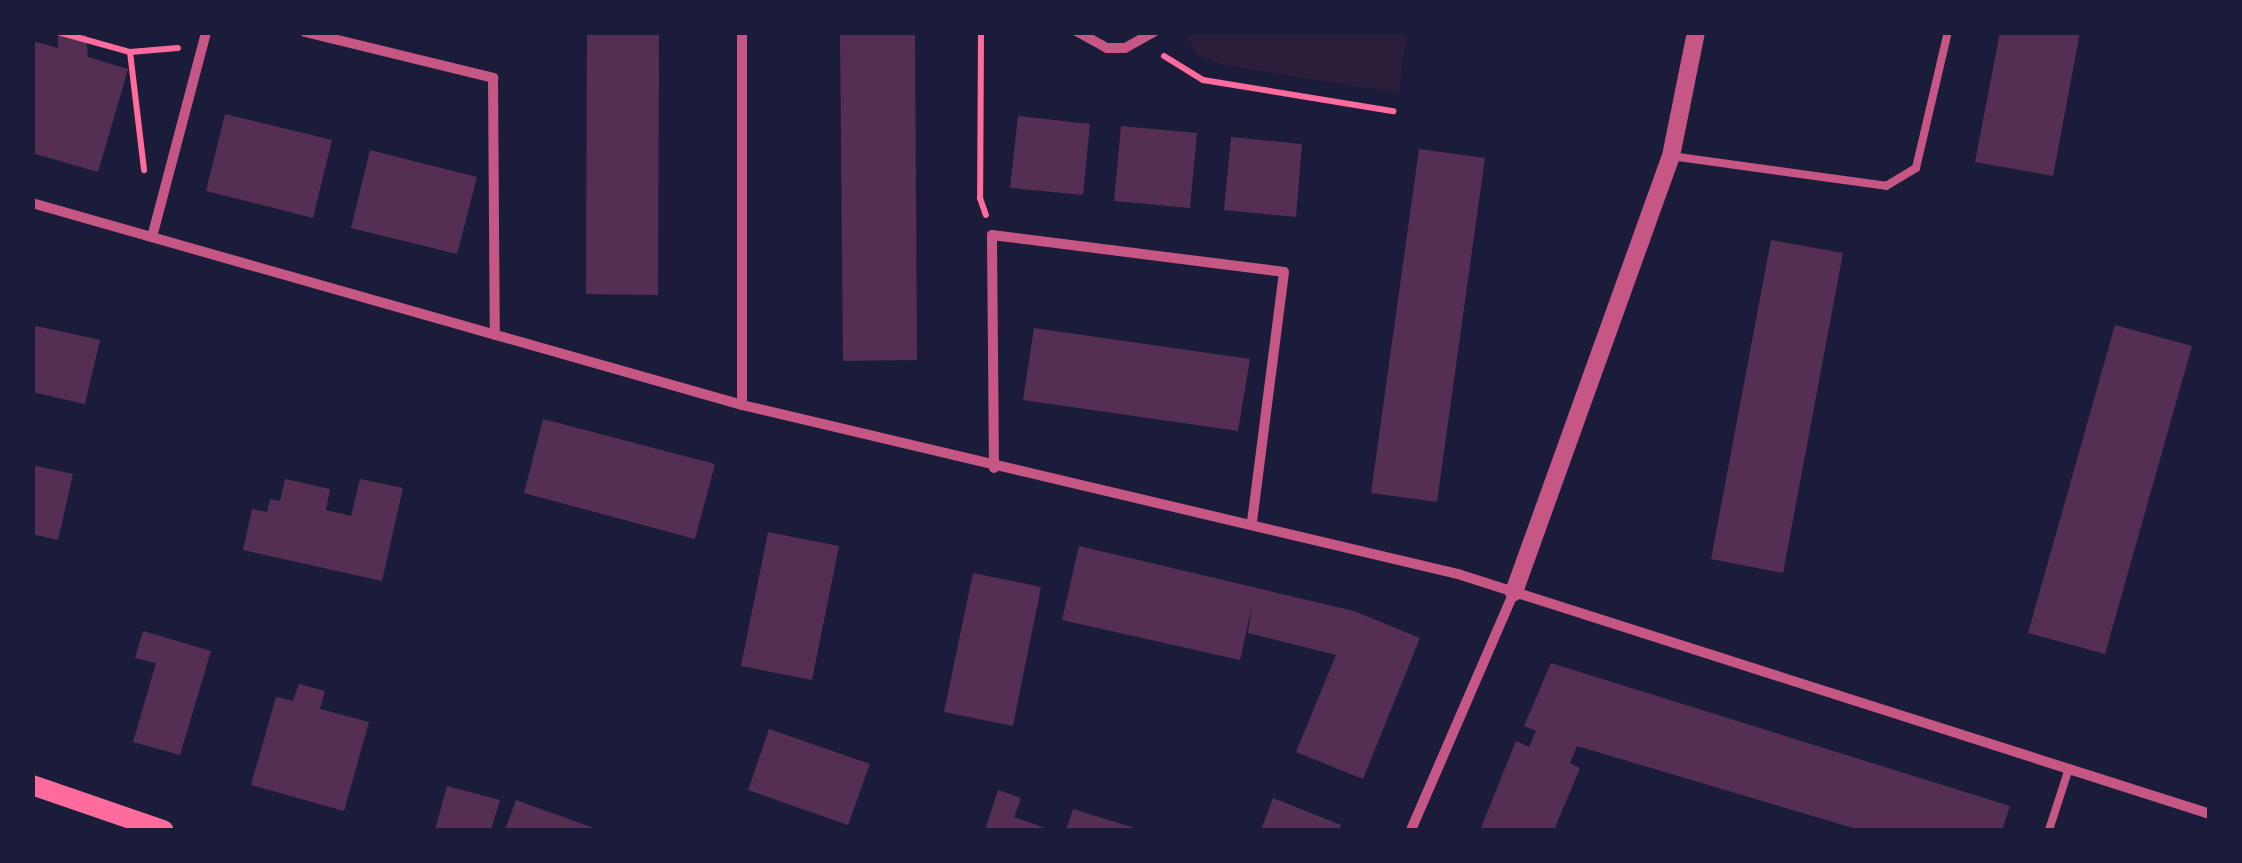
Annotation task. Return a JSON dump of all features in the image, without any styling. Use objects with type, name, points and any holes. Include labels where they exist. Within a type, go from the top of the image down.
[{"type":"main road","points":[[32,785],[164,830]]},
{"type":"street","points":[[152,237],[206,32]]},
{"type":"street","points":[[305,32],[493,78],[494,334]]},
{"type":"street","points":[[742,32],[742,405]]},
{"type":"street","points":[[1078,32],[1107,48],[1142,42],[1154,32]]},
{"type":"street","points":[[1410,830],[1514,592],[1671,156],[1696,32]]},
{"type":"street","points":[[32,203],[742,405],[994,468],[1252,523],[1514,592],[2210,814]]},
{"type":"street","points":[[994,468],[992,235],[1284,272],[1252,523]]},
{"type":"lane","points":[[1671,156],[1886,186],[1916,168],[1948,32]]},
{"type":"lane","points":[[2049,830],[2069,768]]},
{"type":"path","points":[[58,32],[130,52],[202,46]]},
{"type":"path","points":[[981,32],[980,198],[992,235]]},
{"type":"path","points":[[1142,42],[1204,80],[1393,112]]},
{"type":"path","points":[[130,52],[139,166],[166,185]]},
{"type":"shaded area","points":[[1185,33],[1407,33],[1398,93],[1224,65],[1197,55]]},
{"type":"building","points":[[58,32],[86,32],[88,57],[128,69],[98,172],[32,153],[32,41],[58,48]]},
{"type":"building","points":[[587,32],[659,32],[658,295],[586,294]]},
{"type":"building","points":[[840,32],[915,32],[917,360],[843,361]]},
{"type":"building","points":[[2000,32],[2080,32],[2053,176],[1975,162]]},
{"type":"building","points":[[225,114],[332,140],[313,218],[206,191]]},
{"type":"building","points":[[1018,116],[1090,124],[1083,195],[1010,188]]},
{"type":"building","points":[[1121,126],[1197,133],[1190,208],[1114,201]]},
{"type":"building","points":[[1231,137],[1302,144],[1296,217],[1224,210]]},
{"type":"building","points":[[1419,149],[1485,158],[1437,502],[1371,493]]},
{"type":"building","points":[[370,150],[477,177],[457,254],[351,228]]},
{"type":"building","points":[[1771,240],[1843,253],[1783,573],[1711,559]]},
{"type":"building","points":[[32,325],[100,340],[85,404],[32,392]]},
{"type":"building","points":[[2115,325],[2192,346],[2105,654],[2028,633]]},
{"type":"building","points":[[1034,328],[1250,359],[1238,431],[1023,400]]},
{"type":"building","points":[[543,419],[715,464],[695,539],[524,493]]},
{"type":"building","points":[[32,465],[73,474],[58,540],[32,534]]},
{"type":"building","points":[[285,479],[330,489],[326,510],[351,516],[360,479],[403,488],[382,581],[243,550],[252,509],[267,512],[270,499],[280,501]]},
{"type":"building","points":[[768,532],[839,546],[812,680],[741,666]]},
{"type":"building","points":[[1079,546],[1354,611],[1420,638],[1363,779],[1296,752],[1336,655],[1248,633],[1252,606],[1240,660],[1062,620]]},
{"type":"building","points":[[973,573],[1041,587],[1013,726],[944,712]]},
{"type":"building","points":[[143,631],[211,651],[180,755],[133,742],[156,663],[135,658]]},
{"type":"building","points":[[1551,663],[2010,806],[2002,830],[1860,830],[1577,746],[1570,763],[1580,768],[1554,830],[1480,830],[1516,741],[1529,747],[1536,731],[1524,726]]},
{"type":"building","points":[[299,684],[325,691],[320,709],[369,722],[344,811],[251,785],[276,697],[293,701]]},
{"type":"building","points":[[769,729],[870,764],[848,825],[748,790]]},
{"type":"building","points":[[447,786],[500,800],[491,830],[435,830]]},
{"type":"building","points":[[998,790],[1021,798],[1014,817],[1051,830],[985,830]]},
{"type":"building","points":[[1273,798],[1341,825],[1339,830],[1261,830]]},
{"type":"building","points":[[516,800],[599,830],[505,830]]},
{"type":"building","points":[[1073,809],[1141,830],[1066,830]]}]
